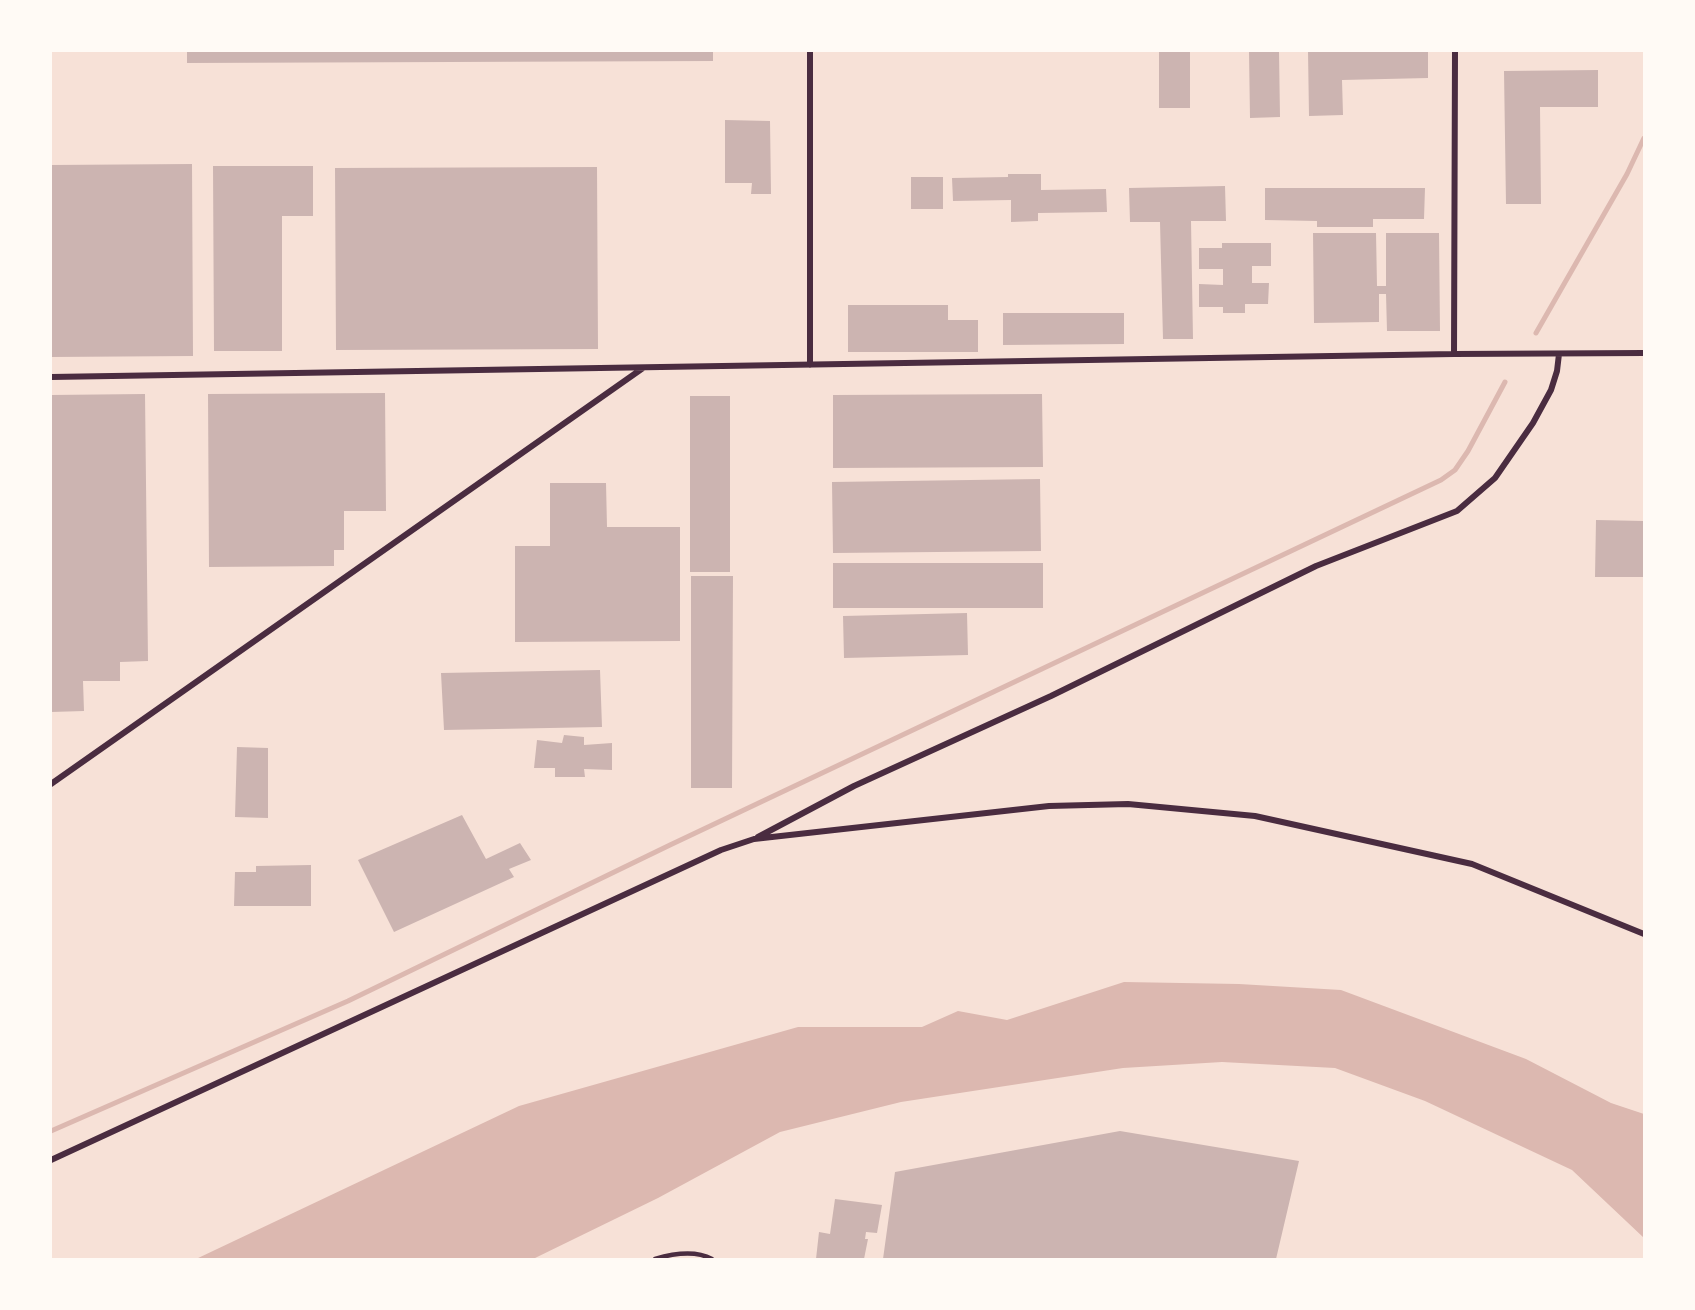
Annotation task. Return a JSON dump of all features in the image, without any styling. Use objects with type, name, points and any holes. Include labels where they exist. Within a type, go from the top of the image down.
[{"type":"street","points":[[810,51],[810,365]]},
{"type":"street","points":[[1454,354],[1455,51]]},
{"type":"street","points":[[51,377],[1454,354],[1644,353]]},
{"type":"street","points":[[51,1160],[710,855],[754,839],[854,786],[1051,696],[1316,566],[1457,511],[1495,478],[1533,423],[1551,390],[1559,354]]},
{"type":"street","points":[[51,784],[643,368]]},
{"type":"street","points":[[754,839],[1049,806],[1128,804],[1255,816],[1472,864],[1644,934]]},
{"type":"lane","points":[[655,1259],[673,1254],[704,1255],[712,1259]]},
{"type":"shaded area","points":[[1124,982],[1239,984],[1341,990],[1526,1059],[1611,1103],[1644,1114],[1644,1238],[1572,1170],[1425,1101],[1335,1068],[1222,1062],[1123,1068],[901,1102],[780,1132],[658,1198],[533,1259],[196,1259],[519,1106],[798,1027],[922,1027],[958,1011],[1007,1020]]},
{"type":"building","points":[[187,51],[713,51],[713,61],[187,63]]},
{"type":"building","points":[[1159,51],[1190,51],[1190,108],[1159,108]]},
{"type":"building","points":[[1249,51],[1279,51],[1280,117],[1250,118]]},
{"type":"building","points":[[1308,51],[1428,51],[1428,78],[1342,80],[1343,115],[1309,116]]},
{"type":"building","points":[[1598,70],[1598,107],[1540,107],[1541,204],[1506,204],[1504,71]]},
{"type":"building","points":[[725,120],[770,121],[771,194],[751,194],[752,183],[725,183]]},
{"type":"building","points":[[192,164],[193,356],[51,357],[51,165]]},
{"type":"building","points":[[213,166],[313,166],[313,216],[282,216],[282,351],[214,351]]},
{"type":"building","points":[[597,167],[598,349],[336,350],[335,168]]},
{"type":"building","points":[[1008,174],[1041,174],[1041,190],[1106,189],[1107,212],[1038,213],[1038,221],[1011,222],[1011,200],[953,201],[952,178],[1008,177]]},
{"type":"building","points":[[911,177],[943,177],[943,209],[911,209]]},
{"type":"building","points":[[1225,186],[1226,221],[1191,221],[1193,339],[1163,339],[1160,222],[1130,222],[1129,188]]},
{"type":"building","points":[[1265,188],[1425,188],[1424,219],[1373,219],[1373,227],[1317,227],[1317,221],[1265,220]]},
{"type":"building","points":[[1313,233],[1376,233],[1377,286],[1386,286],[1386,233],[1439,233],[1440,331],[1387,331],[1386,294],[1379,294],[1379,322],[1314,323]]},
{"type":"building","points":[[1222,243],[1271,243],[1271,266],[1252,266],[1252,283],[1269,283],[1268,304],[1245,304],[1245,313],[1223,313],[1223,307],[1199,307],[1199,284],[1223,285],[1223,269],[1199,269],[1199,248],[1222,248]]},
{"type":"building","points":[[848,305],[948,305],[948,320],[978,320],[978,352],[848,352]]},
{"type":"building","points":[[1003,313],[1124,313],[1124,344],[1003,345]]},
{"type":"building","points":[[385,393],[386,511],[344,511],[344,550],[334,550],[334,566],[209,567],[208,394]]},
{"type":"building","points":[[145,394],[148,661],[120,662],[120,681],[83,681],[84,711],[51,712],[51,395]]},
{"type":"building","points":[[1042,394],[1043,467],[833,468],[833,395]]},
{"type":"building","points":[[690,396],[730,396],[730,572],[690,572]]},
{"type":"building","points":[[1040,479],[1041,551],[833,553],[832,482]]},
{"type":"building","points":[[550,483],[606,483],[607,527],[680,527],[680,641],[515,642],[515,546],[550,546]]},
{"type":"building","points":[[1596,520],[1644,521],[1644,577],[1595,577]]},
{"type":"building","points":[[833,563],[1043,563],[1043,608],[833,608]]},
{"type":"building","points":[[691,576],[733,576],[732,788],[691,788]]},
{"type":"building","points":[[967,613],[968,655],[844,658],[843,616]]},
{"type":"building","points":[[600,670],[602,727],[444,730],[441,673]]},
{"type":"building","points":[[564,735],[584,737],[584,745],[612,743],[612,770],[584,769],[585,777],[555,777],[555,768],[534,768],[537,740],[562,743]]},
{"type":"building","points":[[237,747],[268,748],[268,818],[235,817]]},
{"type":"building","points":[[462,815],[486,859],[520,843],[531,860],[509,869],[514,877],[394,932],[358,860]]},
{"type":"building","points":[[311,865],[311,906],[234,906],[235,872],[256,872],[256,866]]},
{"type":"building","points":[[1120,1131],[1299,1161],[1276,1259],[883,1259],[895,1172]]},
{"type":"building","points":[[835,1199],[882,1205],[877,1233],[866,1232],[865,1239],[868,1239],[864,1259],[816,1259],[819,1232],[830,1234]]},
{"type":"waterway","points":[[1536,333],[1627,174],[1644,138]]},
{"type":"waterway","points":[[51,1131],[348,1001],[670,845],[1441,480],[1455,470],[1468,451],[1505,382]]}]
